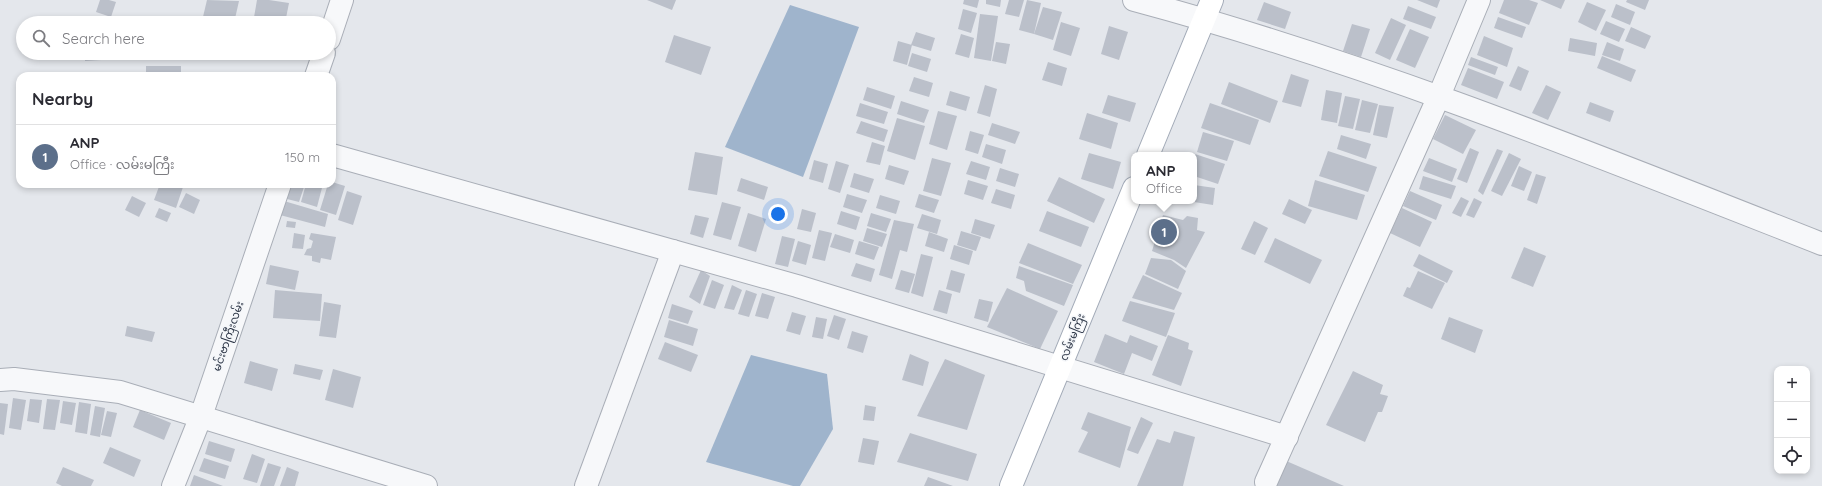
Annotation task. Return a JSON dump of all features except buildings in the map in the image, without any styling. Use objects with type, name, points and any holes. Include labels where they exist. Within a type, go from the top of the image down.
[{"type":"main road","points":[[1149,152],[1208,9]]},
{"type":"main road","name":"လမ်းမကြီး","points":[[1011,486],[1131,195]]},
{"type":"street","points":[[336,18],[342,0]]},
{"type":"street","points":[[1134,0],[1208,9],[1550,137],[1822,244]]},
{"type":"street","points":[[1266,482],[1439,96],[1479,0]]},
{"type":"street","points":[[317,72],[322,60]]},
{"type":"street","points":[[336,156],[797,286],[1287,437]]},
{"type":"street","name":"မင်းဗာကြီးလမ်း","points":[[173,486],[201,416],[279,188]]},
{"type":"street","points":[[586,486],[673,251]]},
{"type":"street","points":[[0,380],[14,378],[120,392],[426,486]]},
{"type":"water","points":[[790,5],[859,27],[803,177],[725,147]]},
{"type":"water","points":[[751,355],[827,374],[833,429],[800,486],[793,486],[706,462]]},
{"type":"place","name":"ANP","points":[[1164,232]]}]
